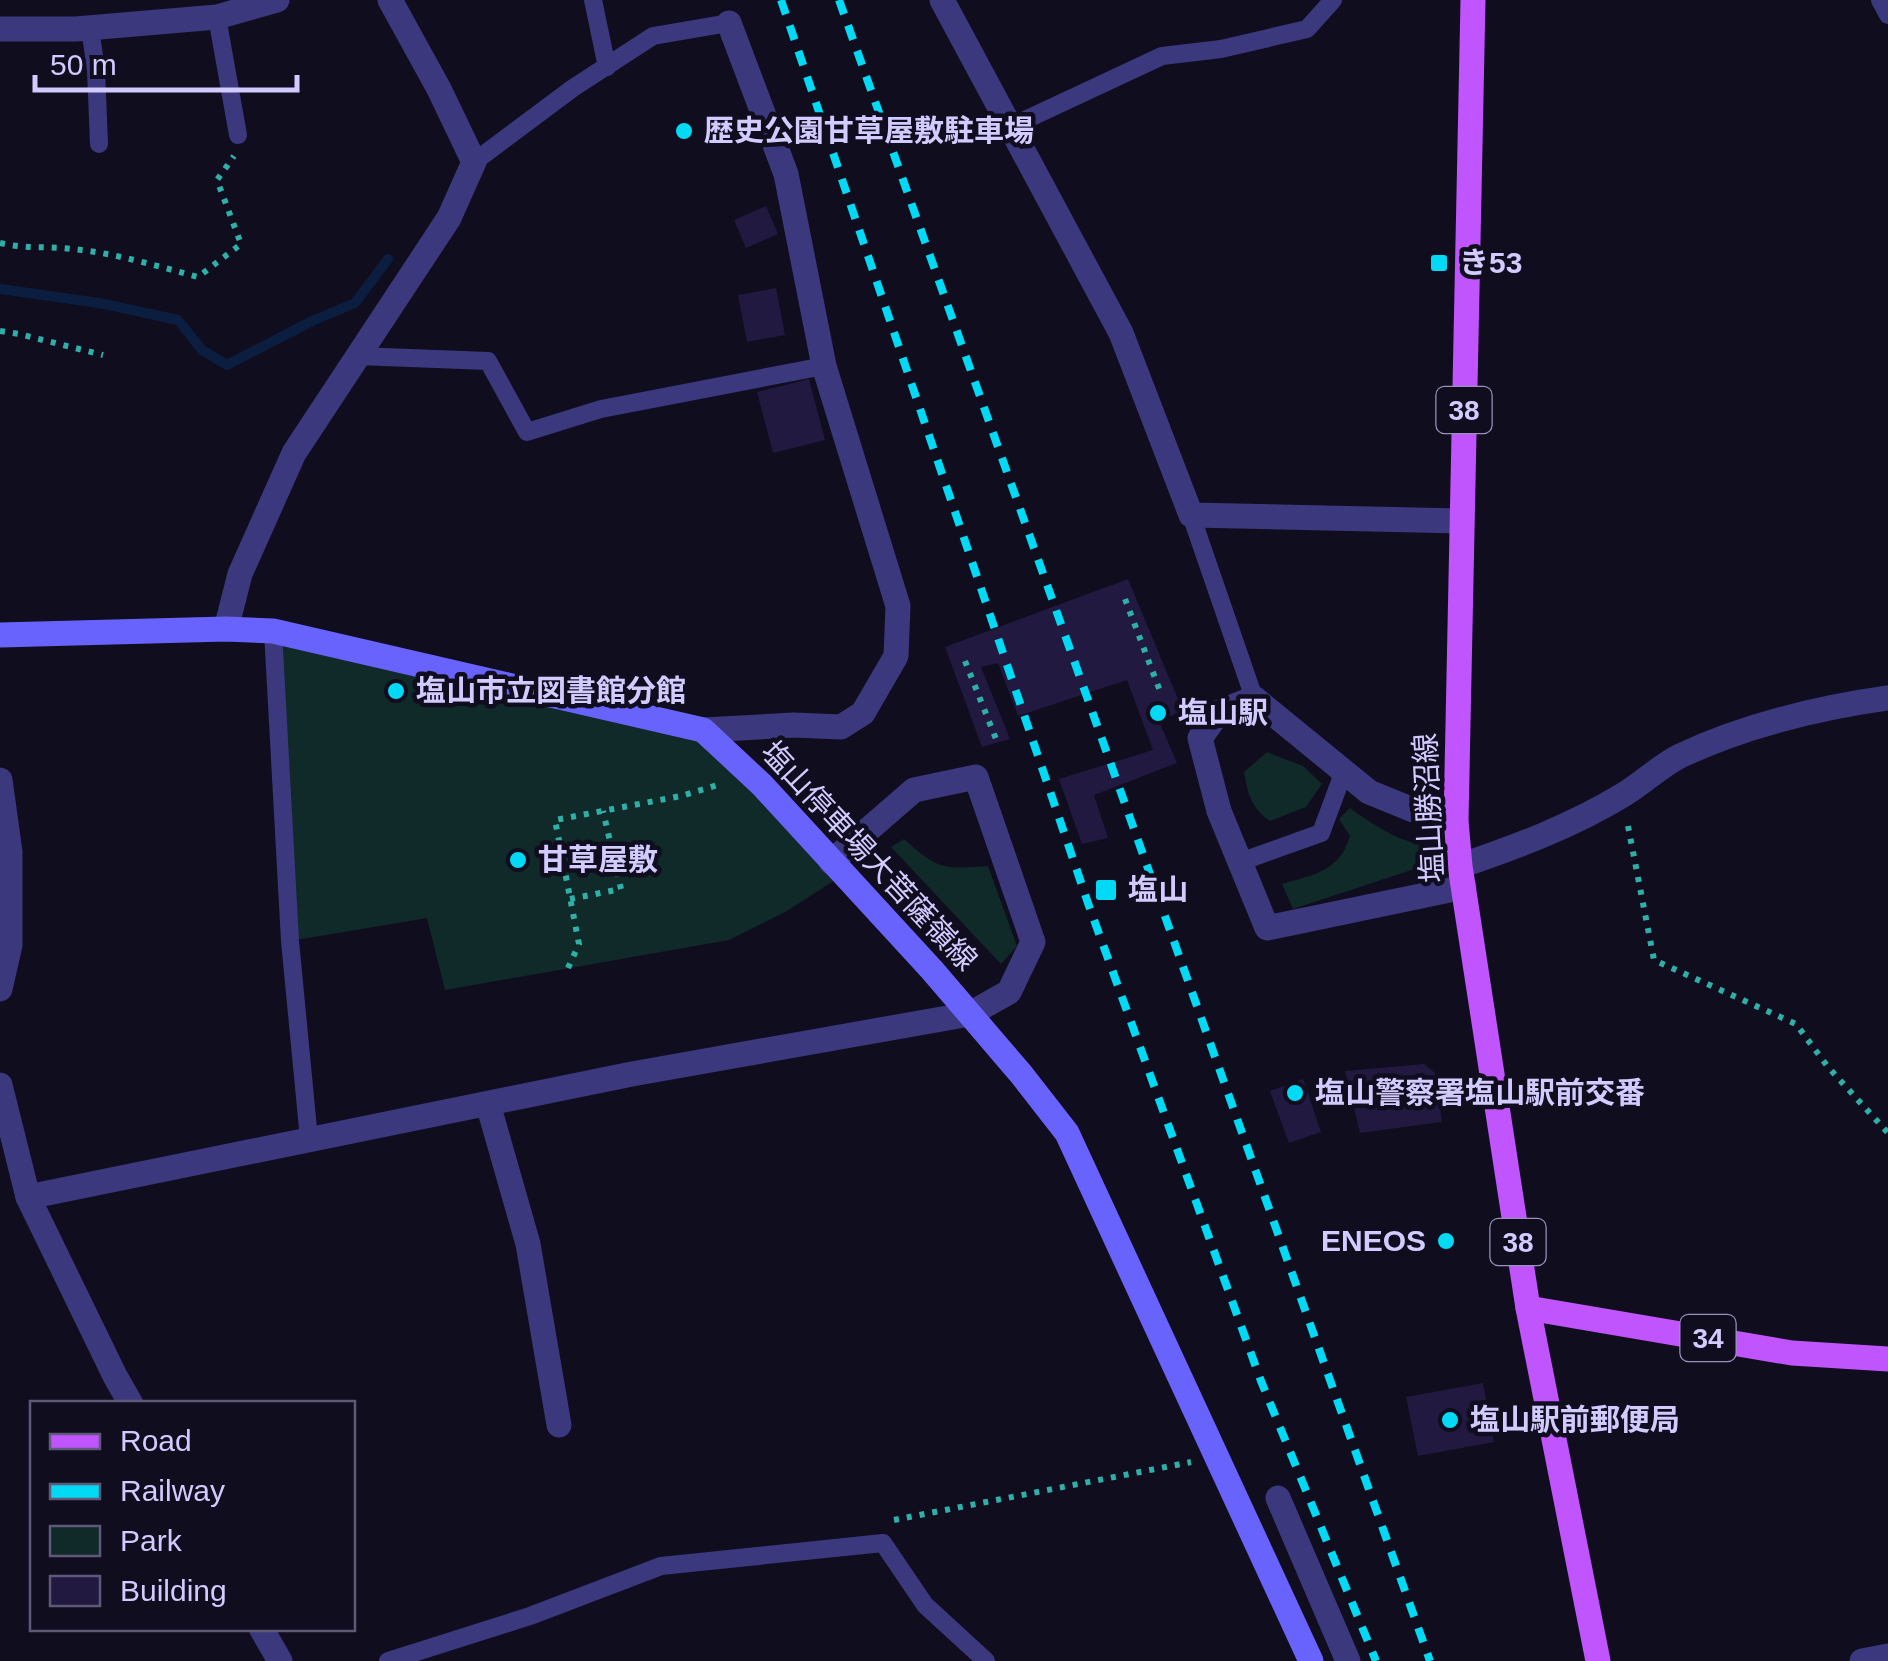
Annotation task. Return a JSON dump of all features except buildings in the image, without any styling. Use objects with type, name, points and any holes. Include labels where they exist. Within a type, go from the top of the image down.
[{"type":"main road","name":"塩山勝沼線","points":[[1473,0],[1456,821],[1528,1308],[1598,1661]]},
{"type":"main road","name":"塩山停車場大菩薩嶺線","points":[[0,635],[273,630],[703,730],[753,776],[932,970],[1067,1133],[1311,1661]]},
{"type":"main road","name":"34","points":[[1528,1308],[1792,1352],[1888,1360]]},
{"type":"street","points":[[0,29],[90,28],[217,16],[277,0]]},
{"type":"street","points":[[226,629],[240,574],[294,453],[449,218],[474,162],[390,0]]},
{"type":"street","points":[[942,0],[1120,333],[1191,515],[1461,521]]},
{"type":"street","points":[[703,730],[794,725],[841,727],[863,713],[896,656],[898,606],[824,366],[786,174],[730,23]]},
{"type":"street","points":[[1456,821],[1413,810],[1368,792],[1254,698],[1219,712],[1200,738],[1219,811],[1267,928],[1462,876],[1622,796],[1678,757],[1759,726],[1829,706],[1888,698]]},
{"type":"street","points":[[28,1197],[632,1074],[970,1014],[1010,992],[1033,942],[976,777],[914,790],[831,862]]},
{"type":"street","points":[[0,780],[10,852],[10,945],[0,989]]},
{"type":"street","points":[[0,1085],[28,1197],[129,1401]]},
{"type":"street","points":[[488,1104],[528,1244],[559,1426]]},
{"type":"street","points":[[1278,1498],[1348,1661]]},
{"type":"street","points":[[264,1631],[280,1661]]},
{"type":"street","points":[[1862,1661],[1888,1656]]},
{"type":"lane","points":[[593,0],[606,67]]},
{"type":"lane","points":[[1010,127],[1162,56],[1221,49],[1308,30],[1333,0]]},
{"type":"lane","points":[[1880,0],[1888,15]]},
{"type":"lane","points":[[217,16],[238,135]]},
{"type":"lane","points":[[474,162],[653,36],[730,23]]},
{"type":"lane","points":[[90,28],[99,144]]},
{"type":"lane","points":[[358,356],[488,361],[527,432],[601,408],[824,366]]},
{"type":"lane","points":[[1191,515],[1254,698]]},
{"type":"lane","points":[[273,630],[290,941],[309,1139]]},
{"type":"lane","points":[[1240,862],[1321,833],[1344,771]]},
{"type":"lane","points":[[388,1661],[530,1616],[662,1566],[883,1543],[925,1606],[986,1661]]},
{"type":"path","points":[[0,243],[128,258],[198,277],[241,244],[217,180],[234,157],[238,135]]},
{"type":"path","points":[[0,331],[104,355]]},
{"type":"path","points":[[1126,599],[1160,691]]},
{"type":"path","points":[[966,662],[996,740]]},
{"type":"path","points":[[568,968],[579,944],[555,820],[681,796],[753,776]]},
{"type":"path","points":[[1622,796],[1654,960],[1796,1024],[1828,1068],[1888,1133]]},
{"type":"path","points":[[570,899],[621,889],[603,811]]},
{"type":"path","points":[[883,1543],[885,1522],[1218,1457]]},
{"type":"green space","points":[[273,631],[703,730],[841,876],[787,911],[729,940],[445,990],[427,918],[290,941]]},
{"type":"green space","points":[[1267,752],[1303,766],[1322,784],[1306,807],[1270,821],[1251,800],[1244,772]]},
{"type":"green space","points":[[1350,808],[1393,835],[1422,845],[1424,866],[1293,909],[1282,884],[1324,870],[1339,857],[1350,836],[1339,819]]},
{"type":"green space","points":[[904,839],[942,865],[988,866],[1017,946],[1001,964],[891,847]]},
{"type":"waterway","points":[[0,289],[99,303],[178,320],[202,350],[227,365],[355,303],[388,259]]},
{"type":"railway","points":[[781,0],[1089,906],[1261,1381],[1376,1661]]},
{"type":"railway","points":[[839,0],[1430,1661]]},
{"type":"place","name":"歴史公園甘草屋敷駐車場","points":[[684,131]]},
{"type":"place","name":"き53","points":[[1439,263]]},
{"type":"place","name":"塩山市立図書館分館","points":[[396,691]]},
{"type":"place","name":"塩山駅","points":[[1158,713]]},
{"type":"place","name":"甘草屋敷","points":[[518,860]]},
{"type":"place","name":"塩山","points":[[1106,890]]},
{"type":"place","name":"塩山警察署塩山駅前交番","points":[[1295,1093]]},
{"type":"place","name":"ENEOS","points":[[1446,1241]]},
{"type":"place","name":"塩山駅前郵便局","points":[[1450,1420]]}]
